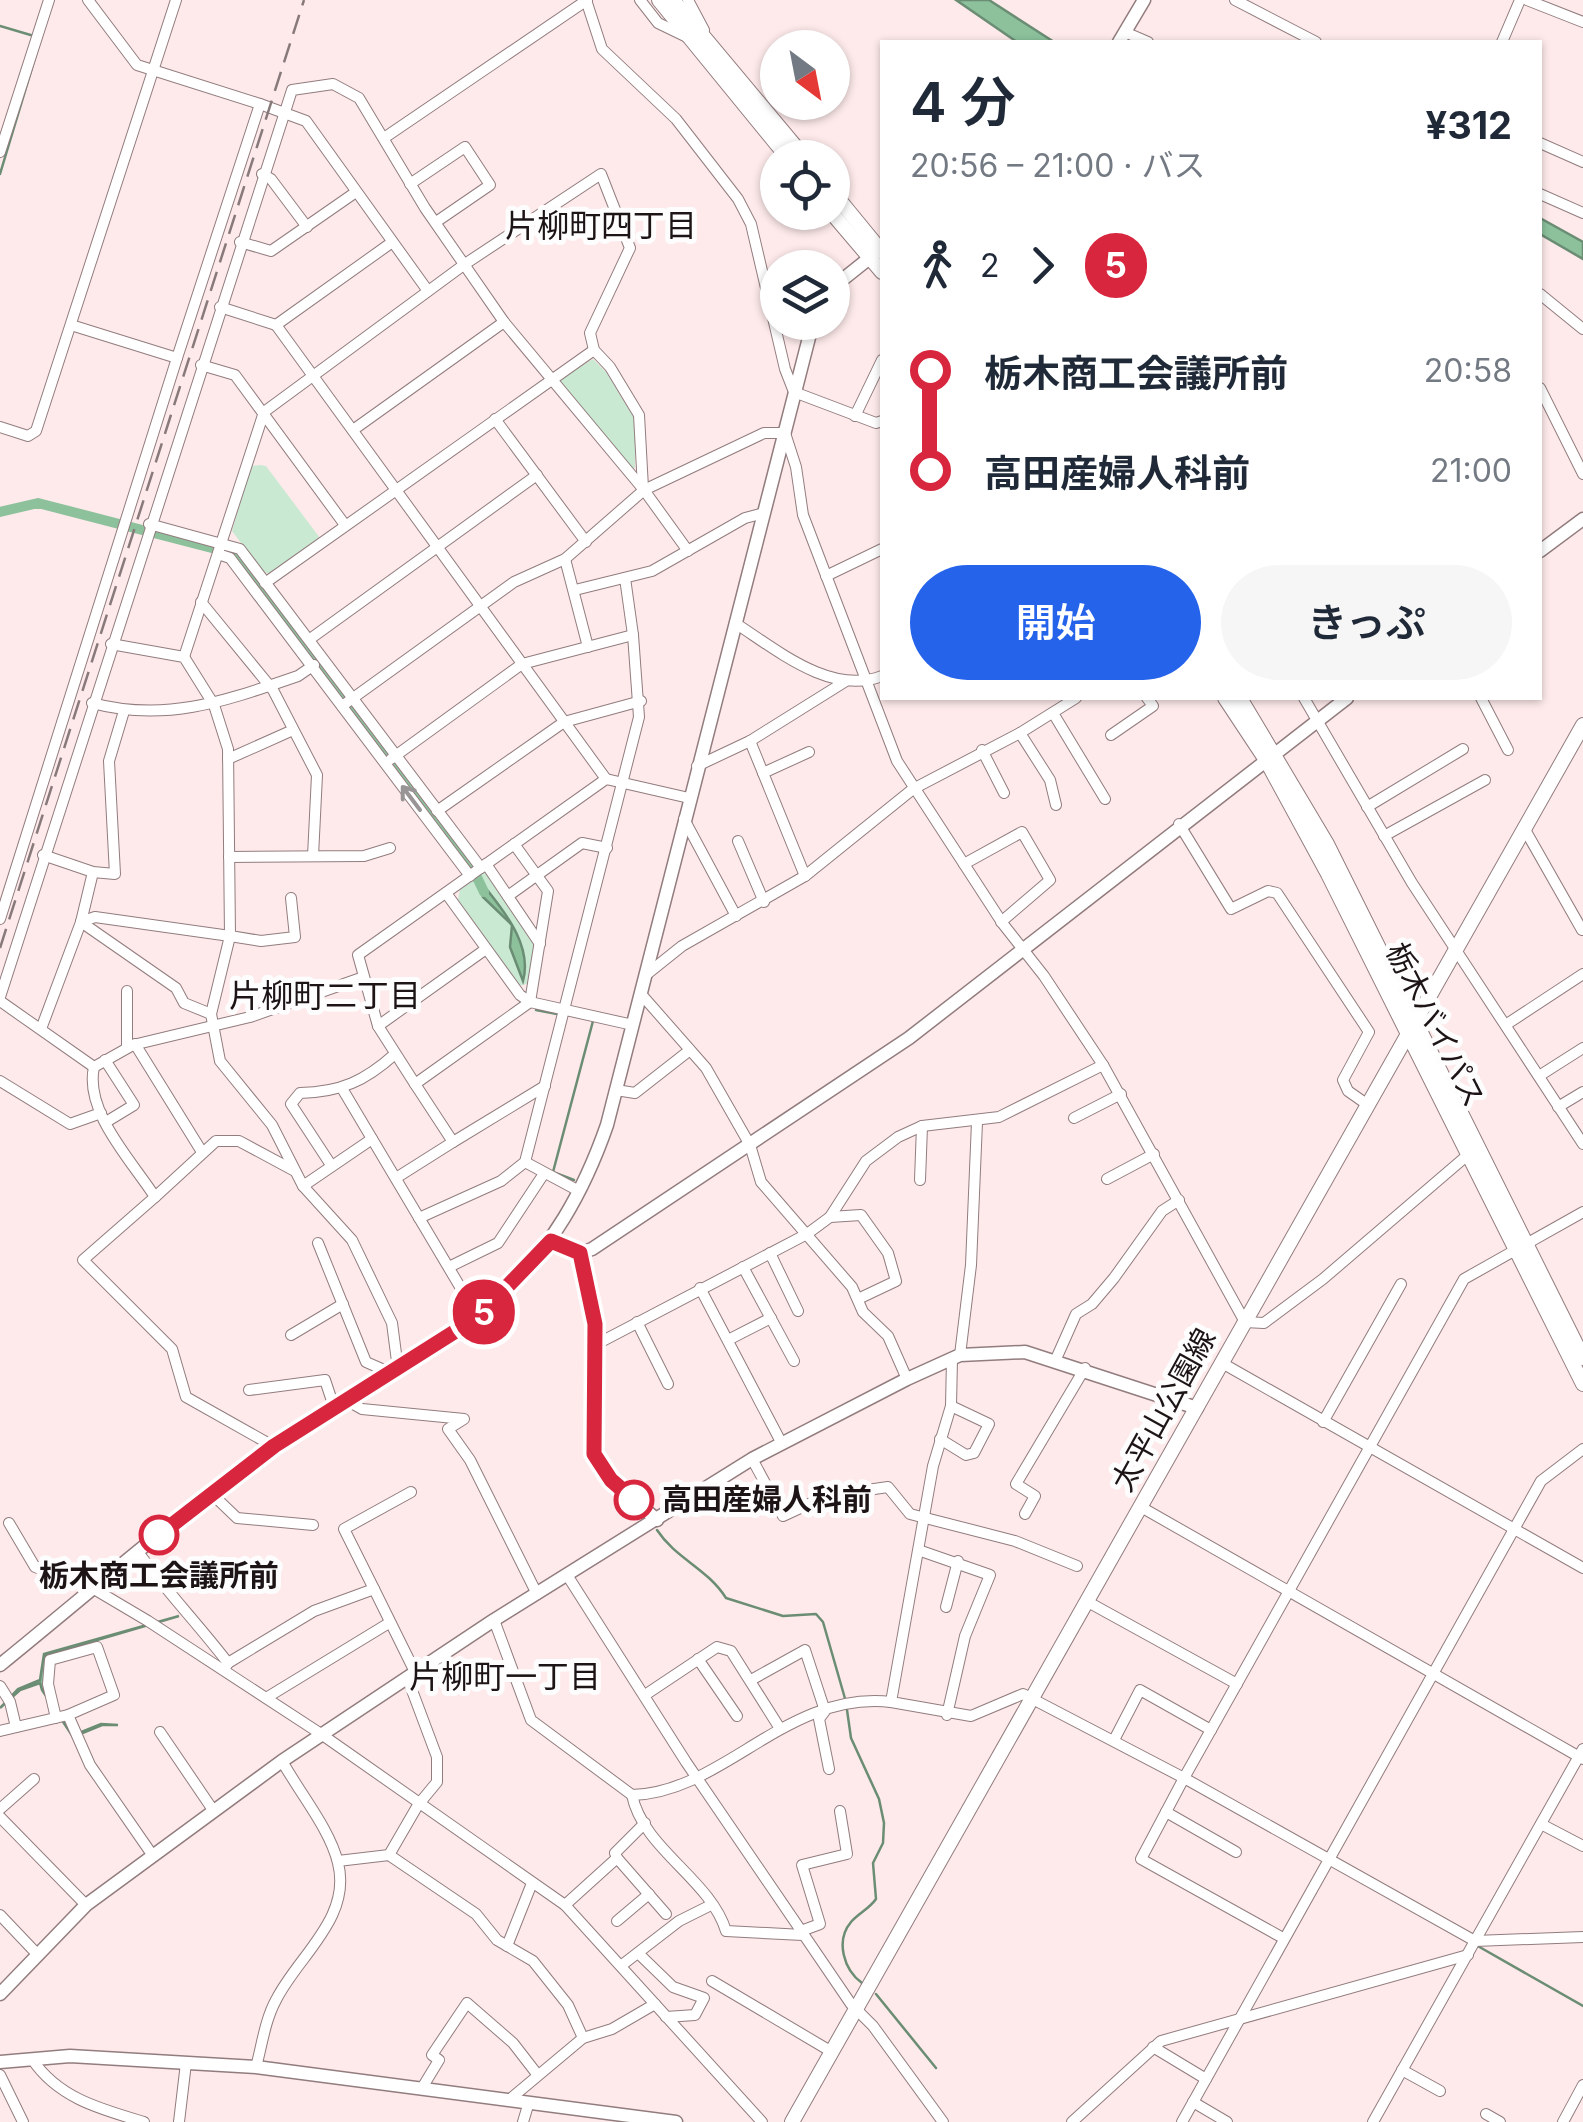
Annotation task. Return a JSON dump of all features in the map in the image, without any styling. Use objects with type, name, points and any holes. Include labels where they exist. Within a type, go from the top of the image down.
[{"type":"main road","points":[[659,0],[773,140]]},
{"type":"main road","points":[[674,0],[790,140]]},
{"type":"main road","points":[[850,214],[879,252]]},
{"type":"main road","points":[[850,228],[879,252]]},
{"type":"main road","name":"栃木バイパス","points":[[1227,700],[1271,756],[1409,1033],[1583,1358]]},
{"type":"main road","name":"栃木バイパス","points":[[1241,700],[1417,1018],[1474,1150]]},
{"type":"main road","name":"太平山公園線","points":[[792,2122],[1583,725]]},
{"type":"main road","name":"栃木バイパス","points":[[1522,1246],[1583,1384]]},
{"type":"street","points":[[0,152],[49,0]]},
{"type":"street","points":[[88,0],[137,66],[306,121],[428,291]]},
{"type":"street","points":[[0,427],[35,434],[176,0]]},
{"type":"street","points":[[384,138],[586,0],[602,49],[676,119],[738,198],[750,224],[784,369],[794,392],[876,424],[880,422]]},
{"type":"street","points":[[640,0],[658,23],[692,40]]},
{"type":"street","points":[[688,0],[712,47]]},
{"type":"street","points":[[1123,38],[1144,0]]},
{"type":"street","points":[[1235,0],[1312,40]]},
{"type":"street","points":[[1503,40],[1524,0],[1583,22]]},
{"type":"street","points":[[94,1067],[0,999],[43,854],[292,90],[333,84],[360,98],[410,184],[504,322],[548,381],[644,490],[688,551]]},
{"type":"street","points":[[0,919],[260,104]]},
{"type":"street","points":[[1542,144],[1583,162]]},
{"type":"street","points":[[410,184],[464,147],[490,185],[436,222]]},
{"type":"street","points":[[262,174],[271,179],[307,227]]},
{"type":"street","points":[[184,657],[264,412],[465,264],[601,174],[630,248],[590,333],[594,350],[610,367],[638,415],[638,458],[644,490]]},
{"type":"street","points":[[240,242],[271,251],[356,192]]},
{"type":"street","points":[[1542,195],[1583,213]]},
{"type":"street","points":[[276,325],[391,243]]},
{"type":"street","points":[[850,274],[879,252]]},
{"type":"street","points":[[1542,297],[1583,329]]},
{"type":"street","points":[[220,306],[276,325],[606,779]]},
{"type":"street","points":[[354,430],[504,322]]},
{"type":"street","points":[[71,326],[177,358]]},
{"type":"street","points":[[0,1666],[274,1446],[478,1317],[551,1241],[579,1191],[616,1090],[808,340]]},
{"type":"street","points":[[266,583],[594,350]]},
{"type":"street","points":[[855,416],[880,364]]},
{"type":"street","points":[[201,365],[235,375],[345,526]]},
{"type":"street","points":[[1542,392],[1583,474]]},
{"type":"street","points":[[495,419],[586,542]]},
{"type":"street","points":[[342,706],[526,575],[566,559],[644,490],[764,433],[784,433]]},
{"type":"street","points":[[784,433],[796,467],[802,514],[892,748],[913,789],[1103,1064],[1244,1322],[1264,1323],[1474,1150]]},
{"type":"street","points":[[310,639],[537,475]]},
{"type":"street","points":[[575,590],[625,578],[688,551],[746,518],[764,513]]},
{"type":"street","points":[[1542,549],[1583,518]]},
{"type":"street","points":[[150,524],[219,549],[230,558],[470,876]]},
{"type":"street","points":[[219,549],[240,549],[541,944]]},
{"type":"street","points":[[826,576],[880,550]]},
{"type":"street","points":[[566,559],[588,646]]},
{"type":"street","points":[[419,1218],[501,1182],[525,1162],[642,701],[625,578]]},
{"type":"street","points":[[201,602],[269,686],[318,779],[313,856]]},
{"type":"street","points":[[735,624],[810,670],[846,681],[880,677]]},
{"type":"street","points":[[384,762],[522,664],[633,635]]},
{"type":"street","points":[[111,644],[184,657],[214,705],[228,759],[230,936],[211,1014],[220,1061],[272,1124],[303,1186],[352,1240],[392,1323],[394,1371]]},
{"type":"street","points":[[92,703],[124,711],[186,711],[269,686],[323,659]]},
{"type":"street","points":[[697,766],[750,741],[846,681]]},
{"type":"street","points":[[646,975],[682,946],[804,876],[913,789],[1020,733],[1073,700]]},
{"type":"street","points":[[1112,735],[1153,706],[1148,700]]},
{"type":"street","points":[[1305,700],[1455,951],[1583,1144]]},
{"type":"street","points":[[551,1241],[580,1253],[604,1242],[871,1066],[1179,824],[1344,700]]},
{"type":"street","points":[[1482,700],[1508,750]]},
{"type":"street","points":[[437,811],[564,722],[642,701]]},
{"type":"street","points":[[43,854],[93,872],[115,874],[109,761],[124,711]]},
{"type":"street","points":[[1053,713],[1105,799]]},
{"type":"street","points":[[228,759],[294,730]]},
{"type":"street","points":[[1020,733],[1050,780],[1056,805]]},
{"type":"street","points":[[750,741],[804,876]]},
{"type":"street","points":[[1367,807],[1463,749]]},
{"type":"street","points":[[982,750],[1004,793]]},
{"type":"street","points":[[762,773],[809,752]]},
{"type":"street","points":[[452,1142],[378,1026],[361,978],[358,956],[606,779],[624,780],[689,798]]},
{"type":"street","points":[[1384,836],[1485,780]]},
{"type":"street","points":[[684,819],[736,916]]},
{"type":"street","points":[[1179,824],[1231,909],[1268,891],[1277,893],[1369,1032],[1343,1080],[1348,1091],[1368,1105]]},
{"type":"street","points":[[1524,828],[1582,930]]},
{"type":"street","points":[[964,864],[1022,832],[1050,880],[1002,922]]},
{"type":"street","points":[[738,841],[764,902]]},
{"type":"street","points":[[508,896],[582,843],[607,848]]},
{"type":"street","points":[[415,1084],[530,1002],[548,891],[514,844]]},
{"type":"street","points":[[228,857],[364,856],[390,848]]},
{"type":"street","points":[[41,1029],[81,922],[93,872]]},
{"type":"street","points":[[446,893],[520,996],[530,1002],[633,1025]]},
{"type":"street","points":[[81,922],[95,917],[261,941],[294,937],[291,898]]},
{"type":"street","points":[[81,922],[176,988],[184,1003],[211,1014]]},
{"type":"street","points":[[378,1026],[486,948]]},
{"type":"street","points":[[1507,1024],[1583,974]]},
{"type":"street","points":[[155,1197],[104,1118],[90,1085],[94,1067],[131,1046],[212,1028],[361,978]]},
{"type":"street","points":[[127,991],[131,1046],[202,1152]]},
{"type":"street","points":[[641,994],[690,1050],[750,1145],[762,1182],[858,1299],[863,1312],[888,1336],[907,1379]]},
{"type":"street","points":[[1539,1076],[1583,1048]]},
{"type":"street","points":[[616,1090],[635,1093],[690,1050]]},
{"type":"street","points":[[331,1165],[291,1104],[300,1093],[344,1090],[374,1074],[395,1054]]},
{"type":"street","points":[[0,1081],[70,1124],[104,1118],[134,1105],[105,1060]]},
{"type":"street","points":[[594,1346],[807,1234],[830,1217],[866,1162],[922,1126],[977,1122],[1039,1101],[1103,1064]]},
{"type":"street","points":[[396,1178],[546,1086]]},
{"type":"street","points":[[344,1090],[478,1317]]},
{"type":"street","points":[[1558,1108],[1583,1092]]},
{"type":"street","points":[[1074,1118],[1121,1094]]},
{"type":"street","points":[[892,1702],[940,1439],[951,1406],[970,1265],[977,1122]]},
{"type":"street","points":[[920,1180],[922,1126]]},
{"type":"street","points":[[303,1186],[372,1139]]},
{"type":"street","points":[[274,1446],[186,1397],[172,1348],[83,1260],[216,1141],[240,1141],[294,1170]]},
{"type":"street","points":[[1107,1179],[1154,1154]]},
{"type":"street","points":[[525,1162],[579,1191]]},
{"type":"street","points":[[449,1268],[498,1243],[543,1175]]},
{"type":"street","points":[[1056,1359],[1066,1327],[1076,1314],[1114,1278],[1162,1211],[1179,1200]]},
{"type":"street","points":[[1284,1938],[1141,1859],[1464,1279],[1583,1212]]},
{"type":"street","points":[[830,1217],[861,1215],[888,1253],[896,1281],[858,1299]]},
{"type":"street","points":[[318,1243],[366,1362],[394,1371]]},
{"type":"street","points":[[580,1253],[593,1304],[594,1454],[611,1480],[658,1520]]},
{"type":"street","points":[[770,1253],[798,1311]]},
{"type":"street","points":[[743,1267],[794,1361]]},
{"type":"street","points":[[1324,1422],[1400,1284]]},
{"type":"street","points":[[700,1288],[782,1442]]},
{"type":"street","points":[[291,1334],[343,1304]]},
{"type":"street","points":[[728,1340],[771,1318]]},
{"type":"street","points":[[637,1322],[668,1384]]},
{"type":"street","points":[[0,1994],[86,1905],[282,1761],[494,1620],[752,1459],[907,1379],[956,1357],[1008,1350],[1056,1359],[1198,1408]]},
{"type":"street","points":[[1222,1364],[1583,1568]]},
{"type":"street","points":[[1024,1514],[1035,1496],[1016,1484],[1084,1368]]},
{"type":"street","points":[[250,1390],[325,1380],[340,1403],[464,1419],[448,1429],[470,1460],[537,1594]]},
{"type":"street","points":[[940,1439],[966,1454],[974,1452],[990,1424],[951,1406]]},
{"type":"street","points":[[1182,2122],[1544,1478],[1583,1449]]},
{"type":"street","points":[[752,1459],[784,1516],[826,1496],[888,1487],[899,1497],[903,1510],[976,1534],[1015,1541],[1077,1566]]},
{"type":"street","points":[[389,1855],[418,1805],[438,1782],[437,1757],[412,1674],[344,1529],[411,1492]]},
{"type":"street","points":[[212,1494],[236,1518],[313,1525]]},
{"type":"street","points":[[1141,1506],[1582,1755],[1375,2118],[1391,2122]]},
{"type":"street","points":[[9,1523],[35,1567],[94,1589],[226,1666],[266,1698],[565,1905],[762,2122]]},
{"type":"street","points":[[921,1551],[990,1575],[965,1636],[947,1715]]},
{"type":"street","points":[[138,1552],[226,1666]]},
{"type":"street","points":[[946,1607],[958,1561]]},
{"type":"street","points":[[567,1576],[802,1933],[856,2011],[873,2026],[944,2122]]},
{"type":"street","points":[[226,1666],[314,1610],[374,1590]]},
{"type":"street","points":[[1088,1602],[1237,1684]]},
{"type":"street","points":[[494,1620],[531,1720],[632,1794],[645,1823],[710,1904],[726,1931],[802,1933],[820,1924],[802,1865],[847,1854],[840,1811]]},
{"type":"street","points":[[266,1698],[389,1623]]},
{"type":"street","points":[[0,1731],[62,1716],[114,1695],[97,1647],[50,1660],[48,1684],[62,1716],[90,1766],[152,1854]]},
{"type":"street","points":[[644,1695],[717,1647],[730,1651],[779,1726]]},
{"type":"street","points":[[750,1680],[804,1650],[825,1711]]},
{"type":"street","points":[[698,1659],[737,1716]]},
{"type":"street","points":[[0,1686],[10,1702],[16,1727]]},
{"type":"street","points":[[1114,1740],[1140,1690],[1211,1730]]},
{"type":"street","points":[[632,1794],[658,1794],[779,1726],[825,1711],[870,1700],[971,1716],[1023,1694],[1184,1778],[1475,1941],[1583,1937]]},
{"type":"street","points":[[825,1711],[819,1720],[829,1769]]},
{"type":"street","points":[[160,1732],[213,1810]]},
{"type":"street","points":[[256,2067],[272,2005],[301,1956],[322,1934],[336,1910],[338,1862],[282,1761]]},
{"type":"street","points":[[0,1809],[34,1778]]},
{"type":"street","points":[[1166,1812],[1236,1852]]},
{"type":"street","points":[[0,1818],[86,1905]]},
{"type":"street","points":[[645,1823],[616,1853],[617,1858],[666,1914]]},
{"type":"street","points":[[1541,1824],[1583,1846]]},
{"type":"street","points":[[338,1862],[389,1855],[476,1914],[507,1946],[533,1961],[545,1974],[568,2006],[583,2038]]},
{"type":"street","points":[[565,1905],[617,1858]]},
{"type":"street","points":[[507,1946],[532,1883]]},
{"type":"street","points":[[617,1921],[649,1894]]},
{"type":"street","points":[[622,1965],[679,1921],[710,1904]]},
{"type":"street","points":[[1,1917],[38,1954]]},
{"type":"street","points":[[639,1954],[672,1987],[704,1998],[695,2014],[666,2016]]},
{"type":"street","points":[[1072,2122],[1153,2047],[1240,2018],[1468,1955]]},
{"type":"street","points":[[712,1981],[832,2052]]},
{"type":"street","points":[[422,2088],[439,2060],[432,2055],[467,2003],[513,2043],[536,2074]]},
{"type":"street","points":[[509,2100],[583,2038],[628,2021],[655,2004]]},
{"type":"street","points":[[1153,2047],[1206,2079]]},
{"type":"street","points":[[0,2062],[70,2056],[256,2067],[676,2122]]},
{"type":"street","points":[[32,2059],[46,2078],[74,2098],[144,2122]]},
{"type":"street","points":[[179,2122],[186,2062]]},
{"type":"street","points":[[1402,2070],[1440,2091]]},
{"type":"street","points":[[0,2075],[23,2122]]},
{"type":"street","points":[[1563,2122],[1583,2085]]},
{"type":"street","points":[[523,2122],[528,2102]]},
{"type":"street","points":[[1193,2102],[1228,2122]]},
{"type":"street","points":[[1486,2114],[1500,2122]]},
{"type":"shaded area","points":[[956,0],[989,0],[1051,40],[1014,40]]},
{"type":"shaded area","points":[[1542,219],[1583,242],[1583,259],[1542,235]]},
{"type":"shaded area","points":[[593,359],[606,372],[635,419],[635,468],[630,470],[559,380]]},
{"type":"shaded area","points":[[251,466],[266,466],[320,538],[270,574],[263,572],[232,531]]},
{"type":"shaded area","points":[[487,870],[536,941],[527,984],[518,986],[458,900],[460,889]]},
{"type":"shaded area","points":[[488,891],[511,924],[482,893]]},
{"type":"shaded area","points":[[512,926],[521,945],[523,981],[510,947]]},
{"type":"shaded area","points":[[179,1616],[46,1655],[44,1690],[74,1735],[101,1724],[118,1725],[102,1725],[73,1737],[42,1690],[40,1683],[20,1690],[0,1708],[18,1689],[40,1680],[44,1654]]},
{"type":"waterway","points":[[0,26],[34,36]]},
{"type":"waterway","points":[[0,174],[41,38]]},
{"type":"waterway","points":[[0,512],[38,503],[235,554],[472,867],[484,892]]},
{"type":"waterway","points":[[536,1010],[557,1014]]},
{"type":"waterway","points":[[574,1180],[553,1172],[593,1021]]},
{"type":"waterway","points":[[657,1530],[726,1598],[783,1616],[816,1614],[823,1622],[846,1702]]},
{"type":"waterway","points":[[847,1710],[851,1738],[879,1799],[884,1823],[883,1843],[873,1863],[876,1899],[851,1922],[843,1938],[846,1963],[862,1983]]},
{"type":"waterway","points":[[1476,1945],[1583,2006]]},
{"type":"waterway","points":[[876,1994],[936,2068]]},
{"type":"railway","points":[[0,948],[304,0]]},
{"type":"bus line","name":"5","points":[[159,1535],[274,1446],[478,1317],[512,1287],[551,1241],[580,1253],[593,1304],[594,1454],[600,1468],[634,1500]]},
{"type":"place","name":"高田産婦人科前","points":[[634,1500]]},
{"type":"place","name":"栃木商工会議所前","points":[[159,1535]]},
{"type":"district","name":"片柳町四丁目","points":[[601,226]]},
{"type":"district","name":"片柳町二丁目","points":[[325,996]]},
{"type":"district","name":"片柳町一丁目","points":[[505,1677]]}]
